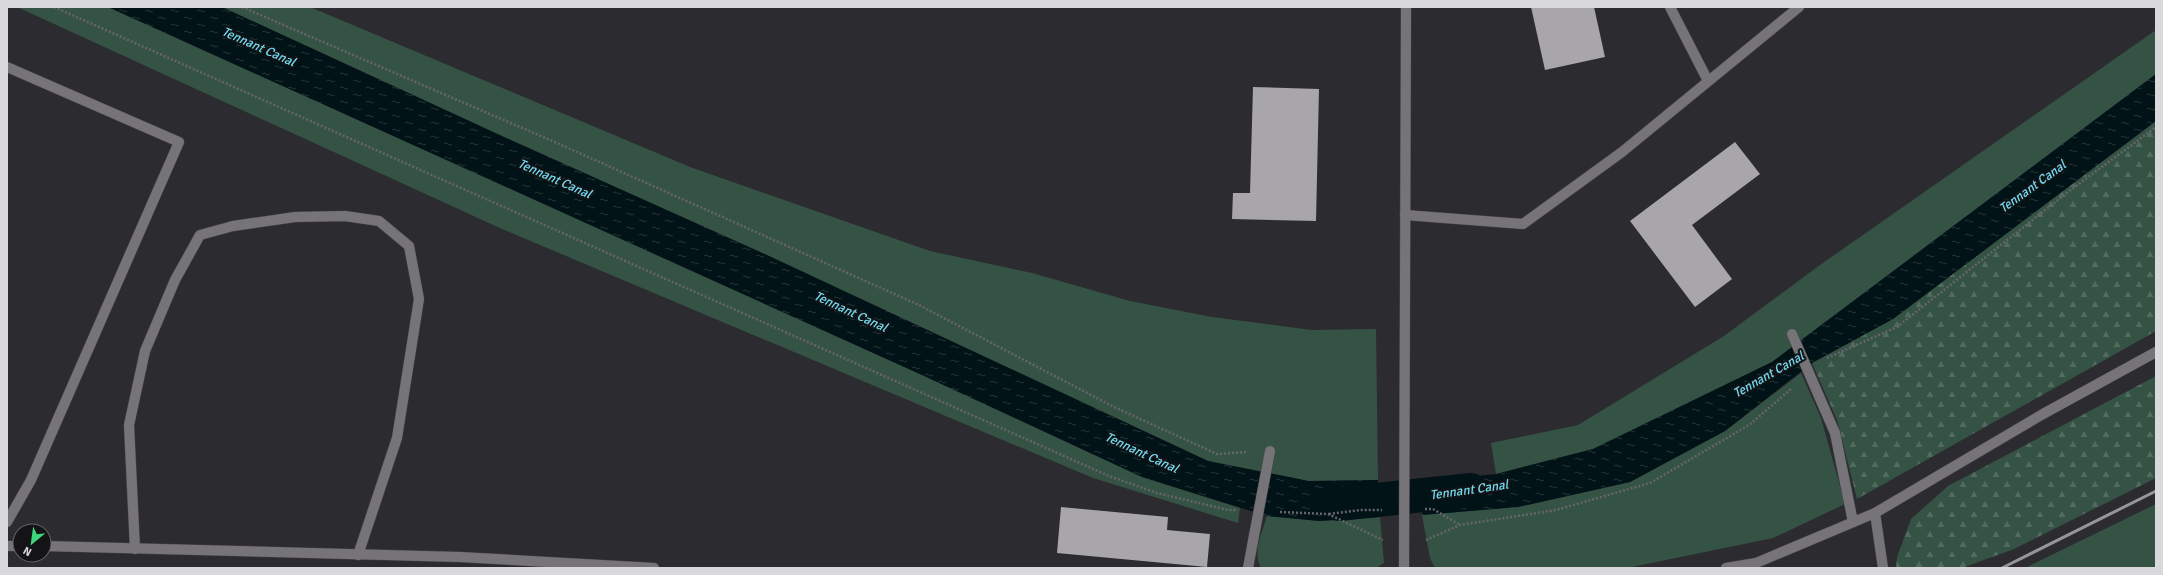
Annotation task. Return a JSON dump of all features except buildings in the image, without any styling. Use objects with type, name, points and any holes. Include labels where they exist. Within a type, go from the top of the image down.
[{"type":"street","points":[[1404,568],[1406,7]]},
{"type":"street","points":[[1670,7],[1708,81]]},
{"type":"street","points":[[1405,215],[1523,224],[1622,152],[1799,7]]},
{"type":"street","points":[[7,67],[179,142],[31,480],[7,522]]},
{"type":"street","points":[[135,549],[129,424],[144,351],[175,280],[200,234],[233,226],[294,218],[345,216],[379,221],[409,246],[419,299],[397,438],[358,555]]},
{"type":"street","points":[[1792,334],[1835,433],[1853,522]]},
{"type":"street","points":[[1726,568],[1756,563],[1875,513],[2043,414],[2156,352]]},
{"type":"street","points":[[1248,568],[1270,451]]},
{"type":"street","points":[[1875,513],[1883,568]]},
{"type":"street","points":[[52,546],[460,557],[654,568]]},
{"type":"path","points":[[54,7],[1109,476]]},
{"type":"path","points":[[242,7],[564,146],[919,306],[1114,407],[1217,454],[1270,451]]},
{"type":"green space","points":[[17,7],[108,7],[922,375],[1142,477],[1240,508],[1238,523],[1093,478],[502,229]]},
{"type":"green space","points":[[222,7],[310,7],[690,167],[930,251],[1032,273],[1130,301],[1212,317],[1312,330],[1376,329],[1378,480],[1309,481],[1208,461],[769,256],[504,137]]},
{"type":"green space","points":[[2156,30],[2156,74],[1772,362],[1593,449],[1496,474],[1491,443],[1578,425],[1724,336],[1820,265]]},
{"type":"green space","points":[[2156,121],[2156,331],[1857,499],[1837,420],[1812,363],[1893,319]]},
{"type":"green space","points":[[1801,373],[1821,418],[1845,504],[1773,538],[1627,568],[1435,568],[1430,558],[1422,515],[1518,507],[1630,482],[1725,431]]},
{"type":"green space","points":[[2156,376],[2156,478],[2014,549],[1962,568],[1896,568],[1897,557],[1911,519],[1948,486]]},
{"type":"green space","points":[[2156,504],[2156,568],[2025,568]]},
{"type":"green space","points":[[1267,516],[1319,521],[1380,517],[1384,563],[1376,568],[1261,568],[1257,555],[1259,542]]},
{"type":"water","points":[[108,7],[222,7],[504,137],[769,256],[1208,461],[1309,481],[1378,480],[1380,517],[1319,521],[1267,516],[1142,477],[922,375]]},
{"type":"water","points":[[2156,74],[2156,121],[1893,319],[1812,363],[1725,431],[1630,482],[1518,507],[1422,515],[1428,481],[1496,474],[1593,449],[1772,362]]},
{"type":"waterway","name":"Tennant Canal","points":[[1332,503],[1339,504],[1471,490]]},
{"type":"railway","points":[[2002,568],[2156,491]]}]
